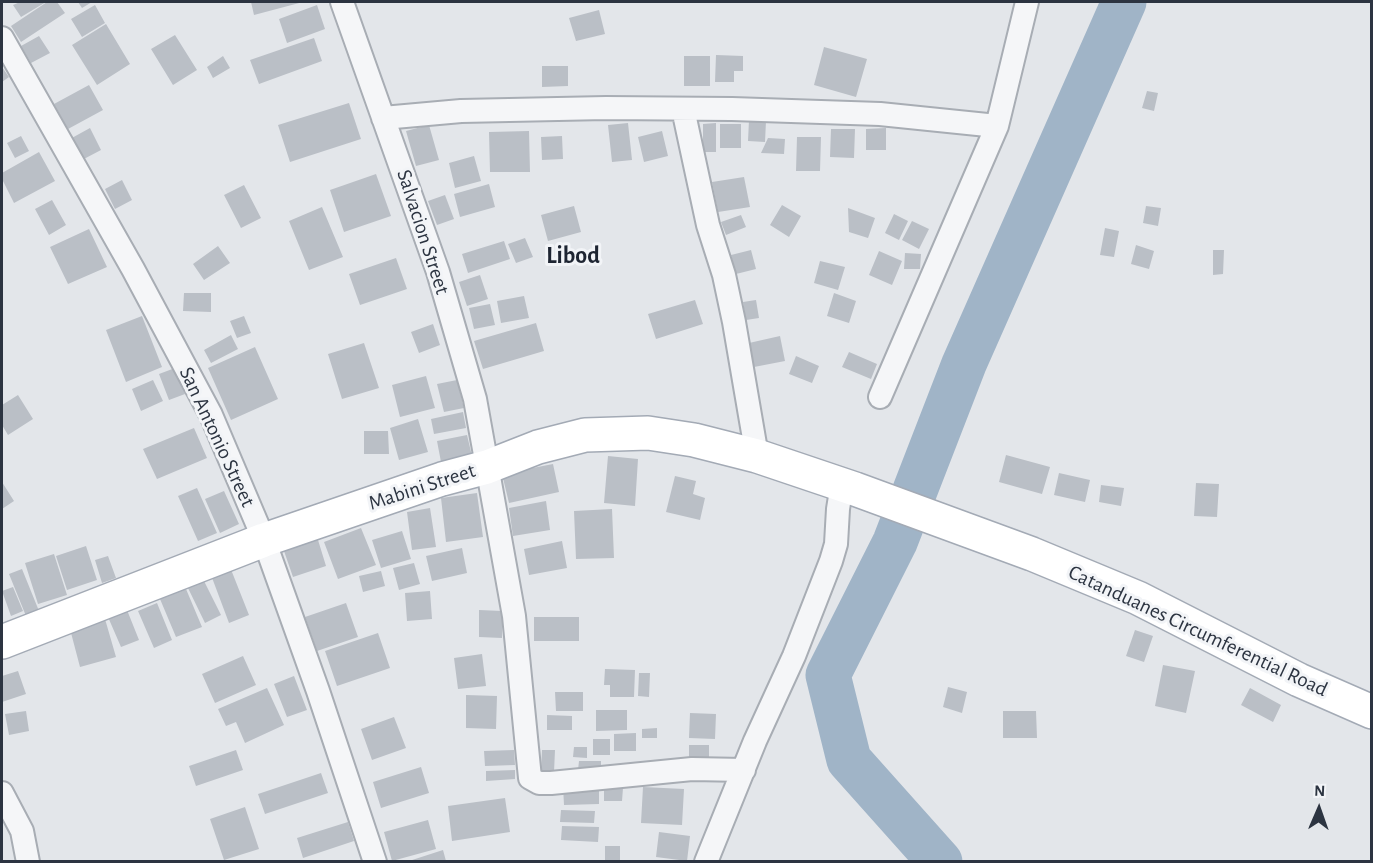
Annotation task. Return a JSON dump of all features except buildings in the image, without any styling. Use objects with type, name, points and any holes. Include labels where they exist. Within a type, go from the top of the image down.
[{"type":"main road","name":"Mabini Street","points":[[2,642],[264,540],[442,479],[486,467],[562,440],[585,435],[624,433],[668,435],[757,456],[848,486]]},
{"type":"main road","name":"Catanduanes Circumferential Road","points":[[848,486],[969,530],[1138,598],[1299,680],[1371,712]]},
{"type":"street","name":"Salvacion Street","points":[[342,2],[400,162],[455,328],[475,399],[514,616],[530,778],[538,783],[545,783],[692,769],[744,770]]},
{"type":"street","points":[[880,397],[997,126],[1027,2]]},
{"type":"street","name":"San Antonio Street","points":[[2,38],[133,269],[211,415],[264,540],[331,727],[375,861]]},
{"type":"street","points":[[683,109],[708,225],[724,275],[757,456]]},
{"type":"street","points":[[383,118],[461,111],[810,110],[880,114],[997,126]]},
{"type":"street","points":[[706,861],[755,741],[794,656],[831,561],[836,544],[838,509],[848,486]]},
{"type":"street","points":[[2,793],[22,831],[28,861]]},
{"type":"waterway","points":[[940,862],[849,760],[828,675],[895,542],[964,364],[1124,2]]},
{"type":"district","name":"Libod","points":[[573,256]]}]
